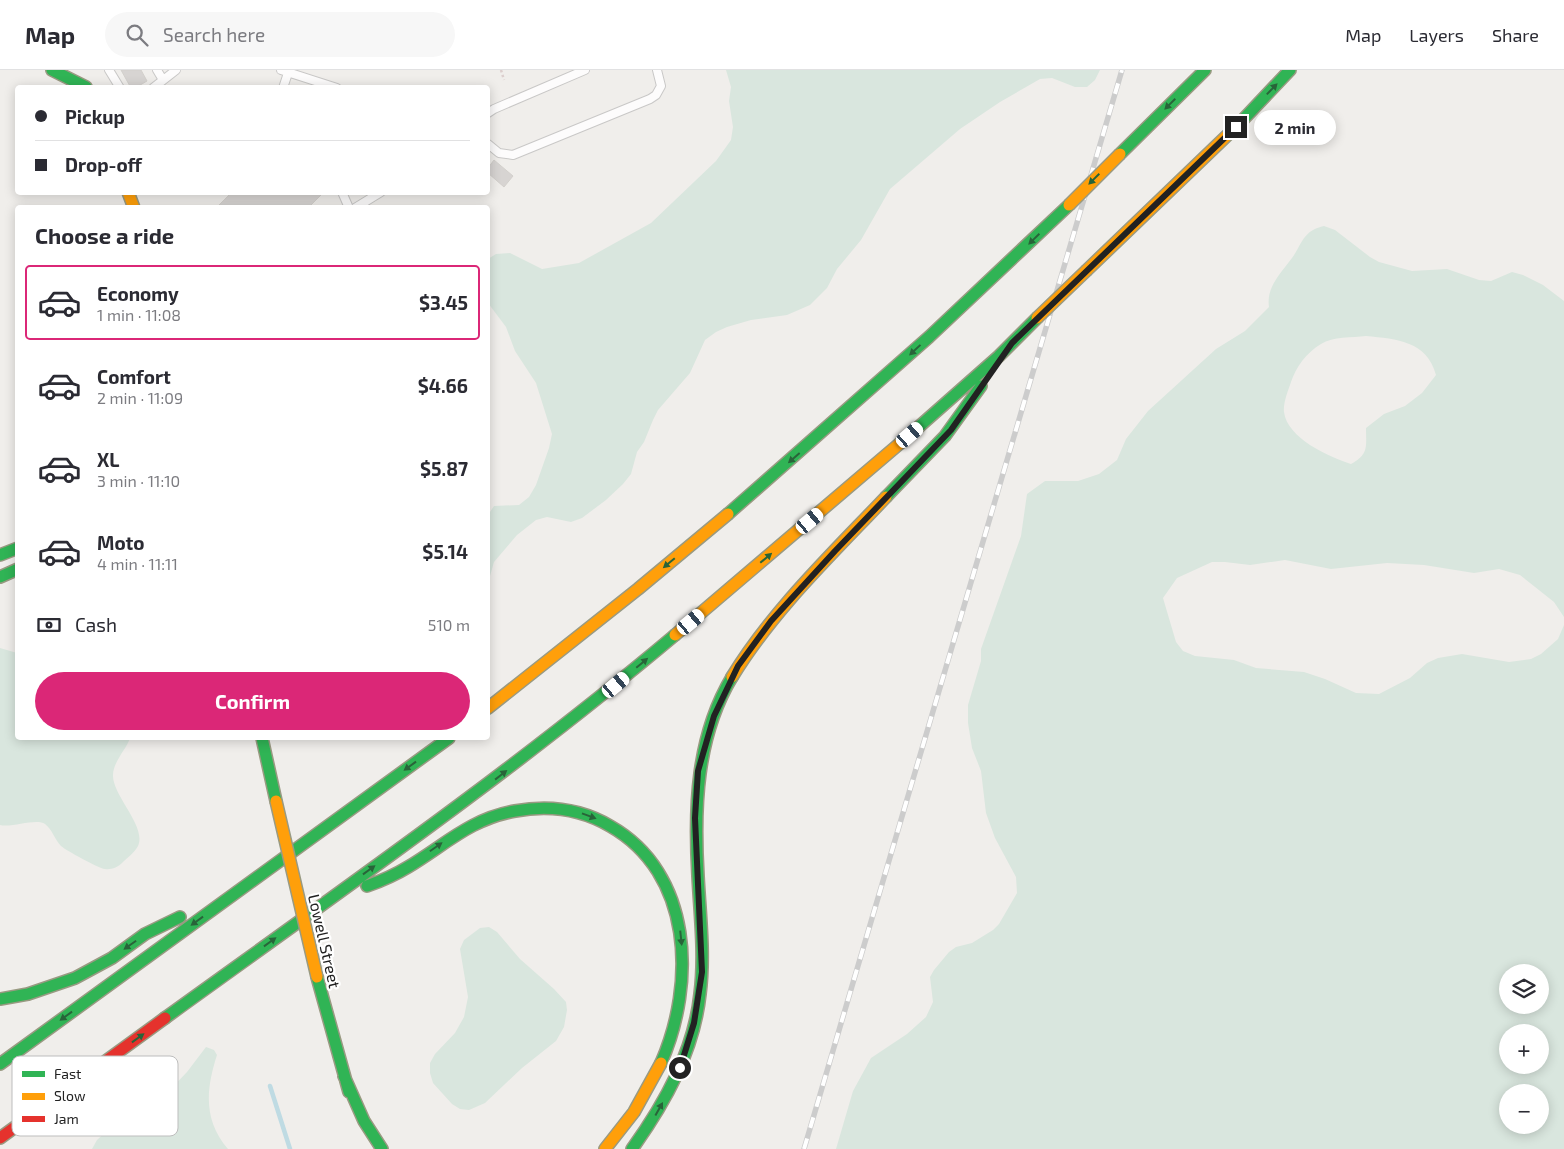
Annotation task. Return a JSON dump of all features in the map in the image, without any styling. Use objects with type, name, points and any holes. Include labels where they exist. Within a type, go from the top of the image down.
[{"type":"main road","points":[[52,70],[82,85]]},
{"type":"main road","points":[[77,70],[85,85]]},
{"type":"main road","points":[[490,706],[596,623],[782,468],[898,365],[1069,205],[1205,70]]},
{"type":"main road","points":[[113,1056],[490,783],[600,698],[870,470],[1012,343],[1236,127],[1290,70]]},
{"type":"main road","points":[[632,1149],[649,1126],[673,1084],[686,1054],[694,1023],[702,972],[696,865],[696,794],[705,743],[725,690],[738,666],[757,638],[835,551],[951,430],[1012,343]]},
{"type":"main road","points":[[0,555],[15,549]]},
{"type":"main road","points":[[0,577],[15,570]]},
{"type":"main road","name":"Lowell Street","points":[[262,740],[317,977],[366,1147]]},
{"type":"main road","points":[[0,1064],[446,740]]},
{"type":"main road","points":[[316,909],[406,869],[452,837],[477,823],[513,811],[550,808],[574,811],[598,819],[633,840],[659,871],[676,908],[681,934],[682,981],[669,1042],[658,1070],[640,1102],[605,1149]]},
{"type":"main road","points":[[0,999],[28,994],[75,978],[112,958],[145,934],[251,882]]},
{"type":"main road","points":[[344,1076],[364,1121],[382,1149]]},
{"type":"main road","points":[[0,1138],[12,1129]]},
{"type":"lane","points":[[109,70],[118,85]]},
{"type":"lane","points":[[158,70],[163,80]]},
{"type":"lane","points":[[157,85],[176,70]]},
{"type":"lane","points":[[490,112],[585,70]]},
{"type":"lane","points":[[490,146],[500,154],[513,155],[650,99],[658,92],[661,86],[657,70]]},
{"type":"lane","points":[[283,85],[285,71],[327,85]]},
{"type":"lane","points":[[360,205],[376,195]]},
{"type":"path","points":[[501,70],[504,80]]},
{"type":"shaded area","points":[[726,70],[1100,70],[1095,80],[1087,87],[1075,87],[1052,78],[1040,79],[1000,102],[960,129],[890,189],[861,240],[837,269],[827,288],[810,305],[787,315],[751,320],[727,327],[705,340],[690,373],[658,410],[644,442],[637,452],[631,474],[623,484],[582,518],[571,522],[547,517],[536,520],[517,535],[494,562],[490,576],[490,512],[494,506],[519,505],[529,497],[536,485],[552,434],[536,383],[515,351],[506,327],[490,306],[490,258],[496,254],[510,253],[542,269],[579,263],[651,223],[716,161],[731,140],[733,127],[729,101],[731,87]]},
{"type":"shaded area","points":[[1324,226],[1335,230],[1379,262],[1412,271],[1447,269],[1479,280],[1491,281],[1512,272],[1543,285],[1564,301],[1564,617],[1554,602],[1520,575],[1499,569],[1474,573],[1424,565],[1387,563],[1331,569],[1285,560],[1250,565],[1212,562],[1177,578],[1163,598],[1176,642],[1183,651],[1195,656],[1234,660],[1256,668],[1304,672],[1356,693],[1379,694],[1410,678],[1427,663],[1438,658],[1462,654],[1509,662],[1531,659],[1541,654],[1558,639],[1564,625],[1564,1149],[836,1149],[853,1091],[871,1058],[907,1034],[926,1017],[933,1002],[930,977],[934,970],[949,952],[956,947],[972,943],[993,930],[999,924],[1017,893],[1016,877],[995,838],[986,813],[981,771],[972,748],[968,723],[968,705],[981,661],[981,649],[1021,536],[1027,494],[1045,481],[1078,481],[1099,474],[1117,460],[1126,439],[1148,411],[1216,349],[1245,331],[1269,307],[1272,287],[1306,236],[1314,229]],"holes":[[[1366,336],[1399,341],[1418,349],[1426,355],[1436,375],[1422,393],[1405,406],[1384,414],[1366,428],[1364,453],[1351,464],[1332,457],[1301,438],[1287,421],[1284,408],[1293,376],[1302,361],[1311,352],[1326,341]]]},
{"type":"shaded area","points":[[0,648],[15,652],[15,740],[129,740],[115,765],[113,775],[118,792],[134,820],[139,838],[138,846],[122,863],[116,867],[105,869],[69,852],[61,846],[47,826],[41,822],[0,825]]},
{"type":"shaded area","points":[[489,927],[497,932],[520,959],[554,989],[566,1002],[567,1010],[564,1027],[556,1041],[522,1068],[485,1103],[469,1110],[460,1109],[452,1104],[433,1083],[430,1063],[435,1054],[455,1033],[464,1017],[468,997],[460,949],[464,940],[480,928]]},
{"type":"shaded area","points":[[206,1047],[214,1050],[217,1055],[209,1092],[209,1104],[214,1127],[228,1149],[92,1149],[101,1136],[178,1136],[178,1081]]},
{"type":"building","points":[[121,70],[141,70],[147,81],[140,85],[129,85]]},
{"type":"building","points":[[494,160],[513,176],[504,187],[490,175],[490,165]]},
{"type":"building","points":[[229,195],[321,195],[311,205],[219,205]]},
{"type":"waterway","points":[[270,1086],[290,1149]]},
{"type":"railway","points":[[804,1149],[1122,70]]},
{"type":"traffic: fast","points":[[52,70],[82,85]]},
{"type":"traffic: fast","points":[[1120,154],[1205,70]]},
{"type":"traffic: fast","points":[[1238,125],[1290,70]]},
{"type":"traffic: fast","points":[[728,514],[929,337],[1069,205]]},
{"type":"traffic: fast","points":[[905,439],[999,356],[1037,318]]},
{"type":"traffic: fast","points":[[886,497],[945,436],[981,386]]},
{"type":"traffic: fast","points":[[0,555],[15,549]]},
{"type":"traffic: fast","points":[[0,577],[15,570]]},
{"type":"traffic: fast","points":[[165,1018],[488,783],[613,686],[675,635]]},
{"type":"traffic: fast","points":[[632,1149],[656,1113],[676,1076],[685,1056],[697,1015],[702,965],[697,850],[700,774],[704,748],[711,724],[720,700],[732,677]]},
{"type":"traffic: fast","points":[[262,740],[276,801]]},
{"type":"traffic: fast","points":[[0,1064],[446,740]]},
{"type":"traffic: fast","points":[[367,886],[398,873],[471,826],[515,811],[540,808],[564,810],[588,816],[610,826],[637,846],[658,872],[672,901],[680,932],[682,965],[679,999],[672,1032],[661,1063]]},
{"type":"traffic: fast","points":[[0,999],[28,994],[75,978],[112,958],[145,934],[180,917]]},
{"type":"traffic: fast","points":[[317,977],[349,1092]]},
{"type":"traffic: fast","points":[[344,1076],[364,1121],[382,1149]]},
{"type":"traffic: slow","points":[[1087,270],[1238,125]]},
{"type":"traffic: slow","points":[[1069,205],[1120,154]]},
{"type":"traffic: slow","points":[[129,195],[133,205]]},
{"type":"traffic: slow","points":[[1037,318],[1087,270]]},
{"type":"traffic: slow","points":[[675,635],[905,439]]},
{"type":"traffic: slow","points":[[732,677],[748,652],[804,583],[886,497]]},
{"type":"traffic: slow","points":[[490,706],[638,589],[728,514]]},
{"type":"traffic: slow","points":[[276,801],[317,977]]},
{"type":"traffic: slow","points":[[605,1149],[634,1112],[661,1063]]},
{"type":"traffic: jam","points":[[113,1056],[165,1018]]},
{"type":"traffic: jam","points":[[0,1138],[12,1129]]},
{"type":"route","points":[[680,1068],[686,1054],[694,1023],[702,972],[695,818],[698,771],[714,716],[738,666],[771,621],[951,430],[1012,343],[1236,127]]}]
